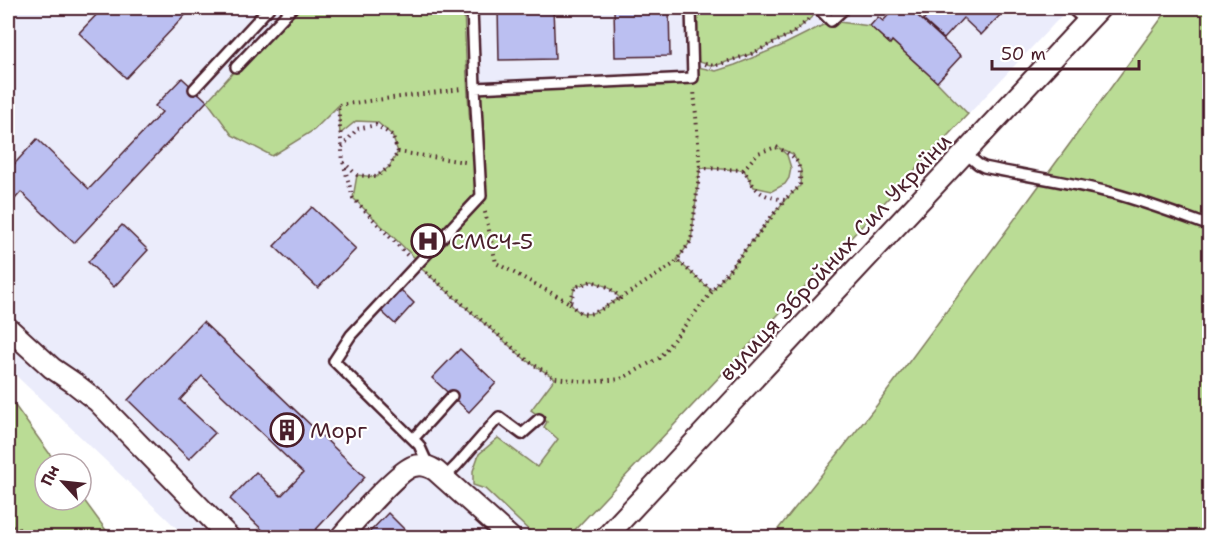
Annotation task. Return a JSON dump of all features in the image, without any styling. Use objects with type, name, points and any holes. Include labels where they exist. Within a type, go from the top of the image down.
[{"type":"street","name":"вулиця Збройних Сил України","points":[[605,537],[1100,8]]},
{"type":"street","points":[[8,328],[52,368],[101,406],[230,537]]},
{"type":"street","points":[[340,537],[397,476],[413,466],[436,473],[511,537]]},
{"type":"lane","points":[[194,89],[269,8]]},
{"type":"lane","points":[[236,67],[292,8]]},
{"type":"lane","points":[[471,8],[481,196],[351,335],[334,361],[419,445],[436,473],[457,465],[499,417],[522,434],[539,419]]},
{"type":"lane","points":[[475,88],[693,78],[691,8]]},
{"type":"lane","points":[[819,9],[831,21],[845,8]]},
{"type":"lane","points":[[1071,8],[1087,22]]},
{"type":"lane","points":[[965,153],[984,167],[1062,181],[1112,193],[1209,225]]},
{"type":"lane","points":[[413,439],[452,396]]},
{"type":"path","points":[[692,60],[714,66],[751,54],[793,33],[819,9]]},
{"type":"path","points":[[481,196],[496,263],[570,303],[579,312],[595,313],[675,264],[691,241],[700,168],[693,78]]},
{"type":"path","points":[[475,88],[338,105],[343,162],[353,198],[416,264],[528,361],[555,378],[589,382],[621,379],[658,358],[785,200],[800,186],[801,170],[793,154],[776,147],[758,153],[744,170]]},
{"type":"path","points":[[342,147],[357,129],[376,125],[392,135],[398,152]]},
{"type":"path","points":[[398,152],[480,165]]},
{"type":"path","points":[[343,162],[357,175],[376,177],[389,166],[398,152]]},
{"type":"path","points":[[700,168],[744,170]]},
{"type":"path","points":[[744,170],[754,187],[767,197],[785,200]]},
{"type":"path","points":[[677,260],[712,291]]},
{"type":"path","points":[[570,303],[575,287],[592,281],[608,287],[621,298]]},
{"type":"path","points":[[8,522],[18,530],[42,537]]},
{"type":"shaded area","name":"СМСЧ-5","points":[[8,8],[1069,8],[568,538],[186,537],[8,368]]},
{"type":"green space","points":[[292,8],[464,8],[468,101],[477,194],[416,259],[353,198],[357,175],[376,177],[389,167],[398,152],[392,135],[377,122],[356,121],[340,134],[338,106],[314,130],[272,156],[232,135],[207,101]]},
{"type":"green space","points":[[691,8],[818,8],[820,10],[793,33],[751,54],[714,66],[692,60]]},
{"type":"green space","points":[[1169,8],[1209,8],[1209,537],[771,538],[877,405]]},
{"type":"green space","points":[[831,21],[870,26],[889,43],[892,41],[968,114],[568,537],[536,537],[485,489],[473,485],[473,471],[479,454],[498,438],[537,467],[558,439],[544,427],[547,422],[531,410],[555,378],[527,361],[416,264],[481,196],[475,88],[692,78],[698,67],[716,71],[781,46]],"holes":[[[779,148],[793,154],[801,170],[800,186],[785,200],[712,291],[677,260],[691,241],[700,168],[744,170],[754,187],[772,191],[785,184],[791,168],[787,155]],[[592,281],[608,287],[620,298],[595,312],[582,313],[570,303],[575,287]]]},
{"type":"green space","points":[[8,396],[48,452],[33,452],[33,512],[93,512],[111,537],[8,537]]},
{"type":"building","points":[[103,8],[192,8],[126,78],[79,33]]},
{"type":"building","points":[[498,8],[553,8],[555,59],[499,60]]},
{"type":"building","points":[[614,8],[669,8],[670,56],[615,57]]},
{"type":"building","points":[[895,8],[909,8],[961,56],[937,82],[892,41],[890,44],[870,26],[878,17],[883,21]]},
{"type":"building","points":[[934,8],[1007,8],[981,35],[963,18],[944,39],[923,20]]},
{"type":"building","points":[[182,78],[207,101],[74,243],[21,192],[8,207],[8,171],[37,139],[89,189],[162,112],[155,106]]},
{"type":"building","points":[[312,207],[356,249],[318,288],[274,246]]},
{"type":"building","points":[[122,225],[148,250],[114,287],[88,262]]},
{"type":"building","points":[[401,290],[414,303],[395,324],[381,311]]},
{"type":"building","name":"Морг","points":[[203,322],[365,477],[308,538],[271,538],[230,499],[256,472],[281,496],[303,473],[202,376],[180,400],[215,433],[189,459],[128,400]]},
{"type":"building","points":[[460,349],[496,383],[469,412],[432,378]]},
{"type":"building","points":[[388,513],[413,538],[364,538]]},
{"type":"place","name":"СМСЧ-5","points":[[428,241]]},
{"type":"place","name":"Морг","points":[[287,430]]}]
